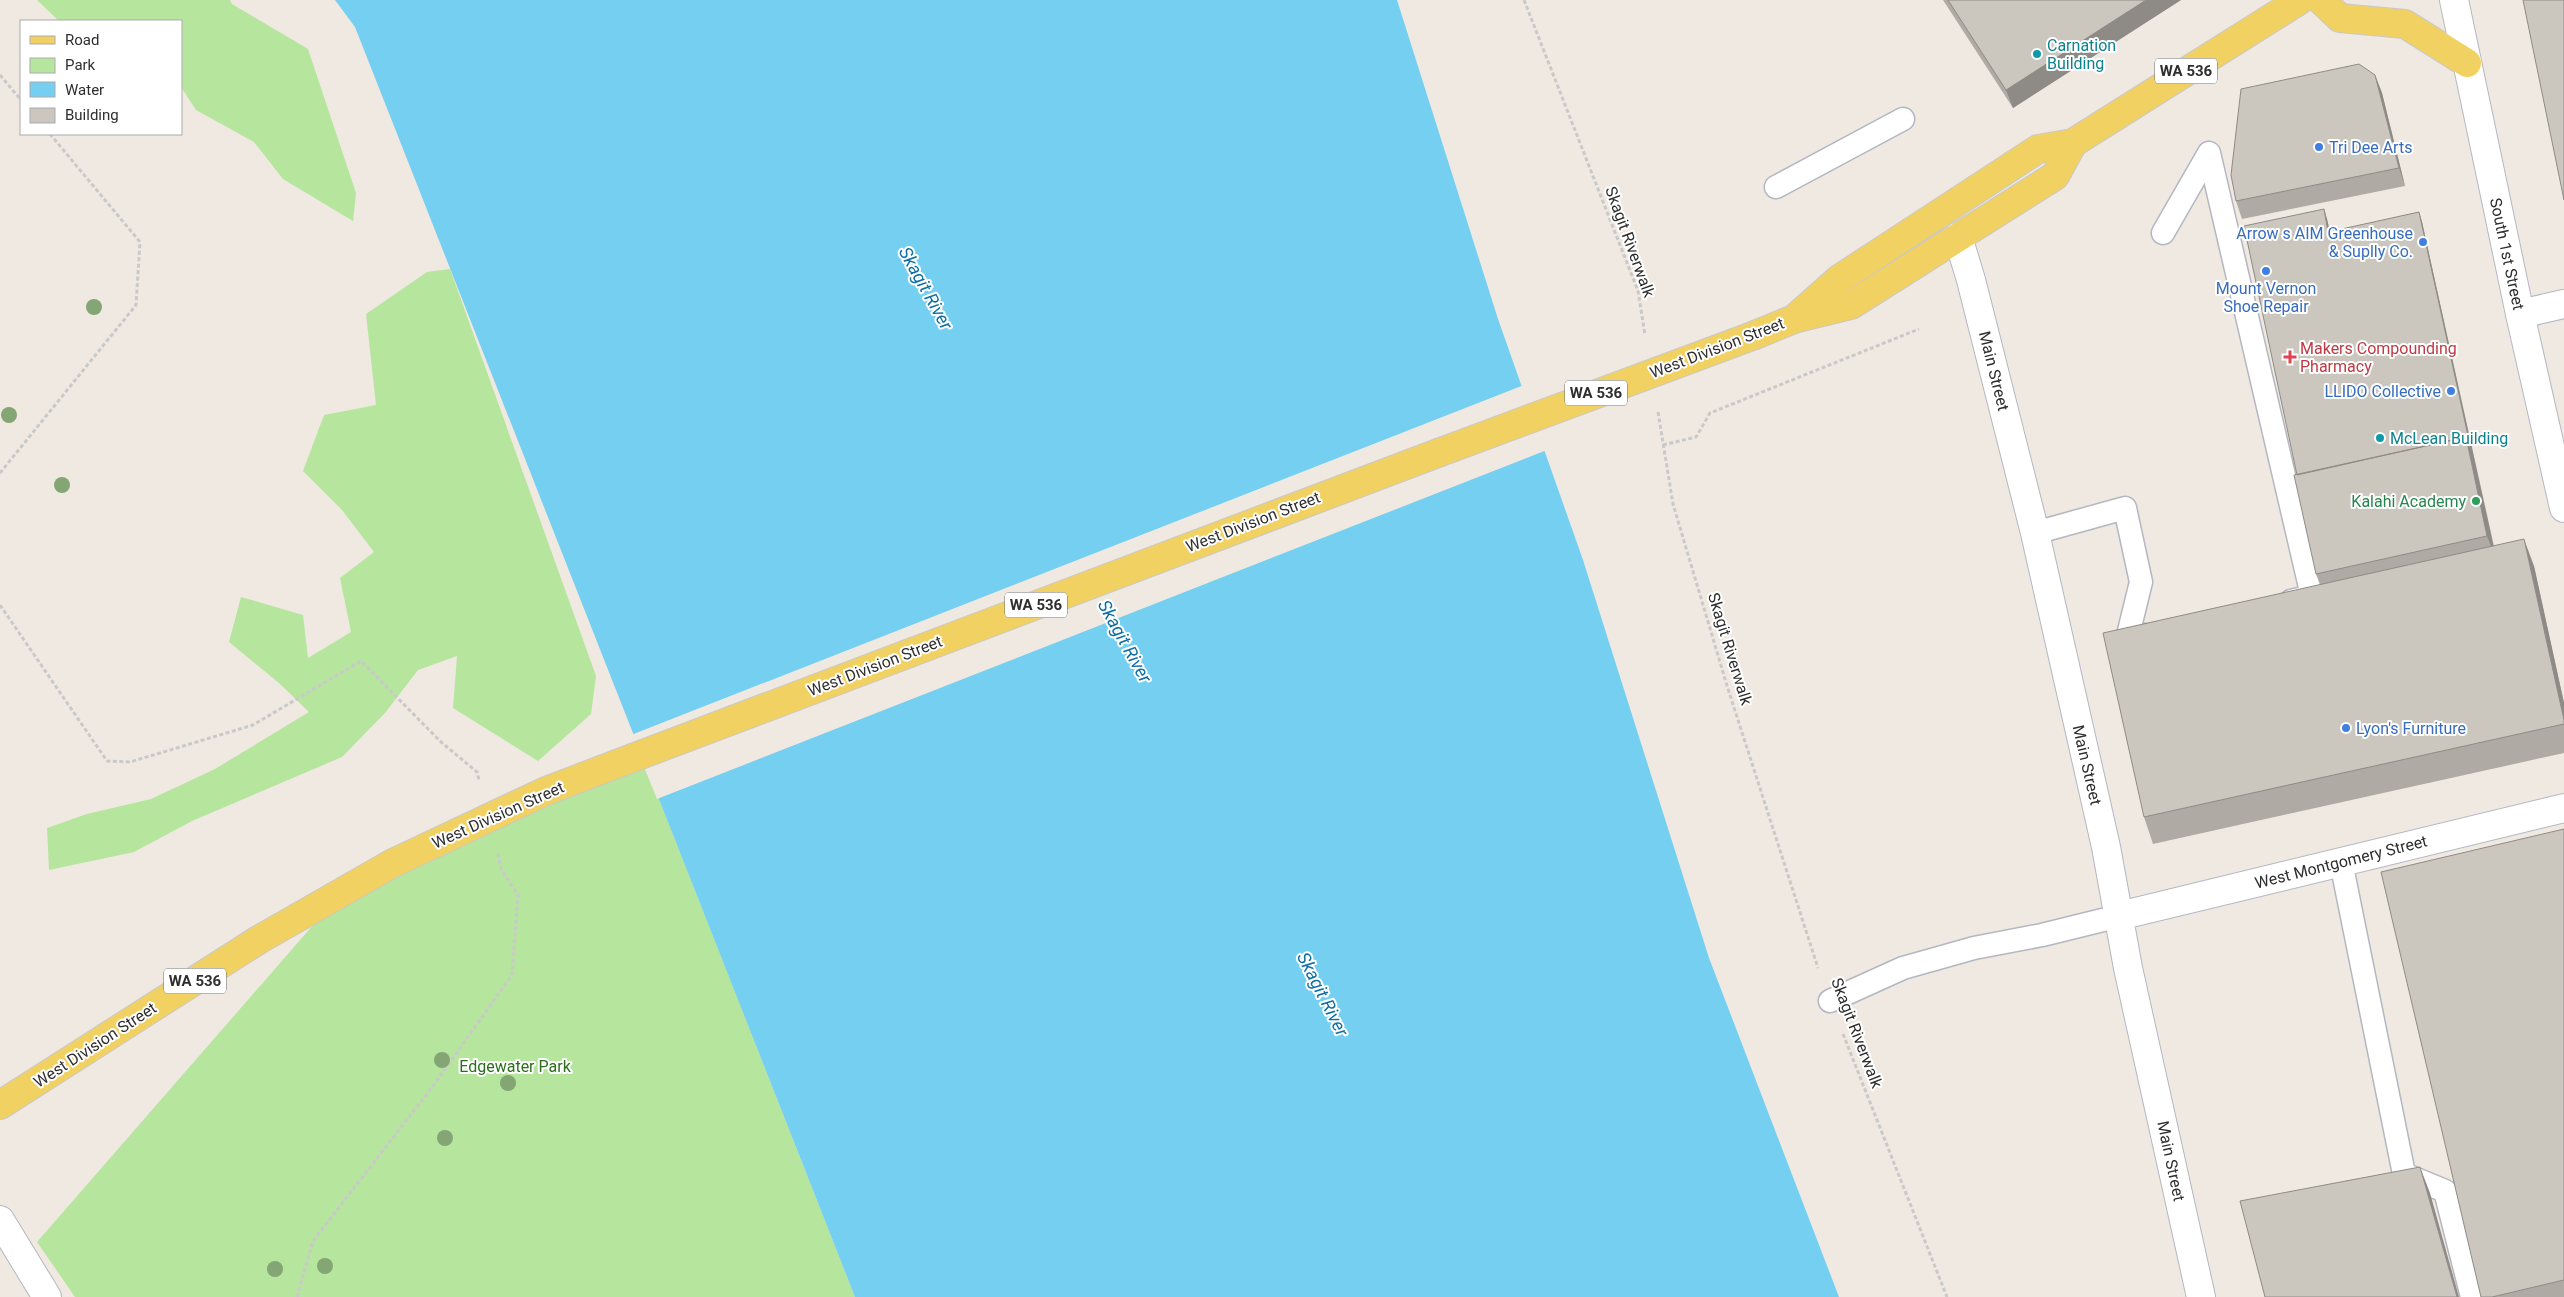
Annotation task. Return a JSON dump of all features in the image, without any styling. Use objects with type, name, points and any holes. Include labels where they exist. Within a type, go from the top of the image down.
[{"type":"main road","name":"West Division Street","points":[[1794,319],[1839,279],[2038,149],[2073,143],[2300,0]]},
{"type":"main road","points":[[2321,0],[2340,18],[2405,24],[2467,63]]},
{"type":"main road","name":"West Division Street","points":[[0,1105],[260,939],[393,862],[546,791],[1794,319],[1851,305],[2055,176],[2073,143]]},
{"type":"street","name":"South 1st Street","points":[[2454,0],[2520,314],[2564,508]]},
{"type":"street","name":"Main Street","points":[[1958,237],[1971,280],[2035,533],[2106,847],[2119,916],[2201,1297]]},
{"type":"street","points":[[2520,314],[2564,304]]},
{"type":"street","name":"West Montgomery Street","points":[[2119,916],[2564,808]]},
{"type":"street","points":[[0,1220],[47,1297]]},
{"type":"lane","points":[[1776,188],[1903,119]]},
{"type":"lane","points":[[2163,233],[2209,153],[2312,596],[2273,605]]},
{"type":"lane","points":[[2035,533],[2125,508],[2140,582],[2127,639],[2166,630]]},
{"type":"lane","points":[[2341,862],[2404,1174],[2445,1191],[2472,1297]]},
{"type":"lane","points":[[1830,1001],[1903,968],[1974,948],[2042,935],[2119,916]]},
{"type":"path","name":"Skagit Riverwalk","points":[[1524,0],[1638,291],[1646,339]]},
{"type":"path","points":[[0,76],[20,99]]},
{"type":"path","points":[[0,473],[136,305],[140,242],[51,135]]},
{"type":"path","points":[[1663,445],[1696,436],[1710,413],[1919,329]]},
{"type":"path","name":"Skagit Riverwalk","points":[[1657,406],[1673,504],[1728,689],[1830,1001],[1948,1297]]},
{"type":"green space","points":[[37,0],[230,0],[232,4],[308,49],[356,193],[353,221],[283,179],[254,142],[196,110],[182,89],[182,20],[58,20]]},
{"type":"green space","points":[[450,269],[596,676],[591,714],[538,761],[453,708],[457,656],[418,670],[385,713],[342,757],[192,821],[134,852],[49,870],[47,828],[87,814],[151,799],[215,769],[309,712],[279,683],[229,642],[241,597],[303,615],[308,658],[351,632],[340,578],[374,552],[342,510],[303,471],[324,415],[376,405],[366,314],[427,272]]},
{"type":"green space","name":"Edgewater Park","points":[[639,748],[855,1297],[75,1297],[37,1242],[341,893]]},
{"type":"water","name":"Skagit River","points":[[335,0],[1397,0],[1498,319],[1583,560],[1709,958],[1839,1297],[855,1297],[355,27]]},
{"type":"pier","points":[[1524,385],[1547,450],[657,799],[631,735]]},
{"type":"building","name":"Carnation Building","points":[[1948,0],[2146,0],[2006,90]]},
{"type":"building","points":[[2523,0],[2564,0],[2564,200]]},
{"type":"building","name":"Tri Dee Arts","points":[[2359,64],[2375,75],[2399,168],[2236,201],[2231,175],[2241,89]]},
{"type":"building","points":[[2324,209],[2328,232],[2419,212],[2472,454],[2466,437],[2297,475],[2244,226]]},
{"type":"building","points":[[2466,437],[2487,536],[2316,574],[2294,475]]},
{"type":"building","name":"Lyon's Furniture","points":[[2524,539],[2564,724],[2144,817],[2103,633]]},
{"type":"building","points":[[2564,829],[2564,1280],[2492,1297],[2481,1297],[2381,872]]},
{"type":"building","points":[[2420,1167],[2457,1297],[2265,1297],[2240,1201]]},
{"type":"place","name":"Carnation Building","points":[[2037,54]]},
{"type":"place","name":"Tri Dee Arts","points":[[2319,147]]},
{"type":"place","name":"Arrow s AIM Greenhouse & Suplly Co.","points":[[2423,242]]},
{"type":"place","name":"Mount Vernon Shoe Repair","points":[[2266,271]]},
{"type":"place","name":"Makers Compounding Pharmacy","points":[[2290,357]]},
{"type":"place","name":"LLIDO Collective","points":[[2451,391]]},
{"type":"place","name":"McLean Building","points":[[2380,438]]},
{"type":"place","name":"Kalahi Academy","points":[[2476,501]]},
{"type":"place","name":"Lyon's Furniture","points":[[2346,728]]}]
